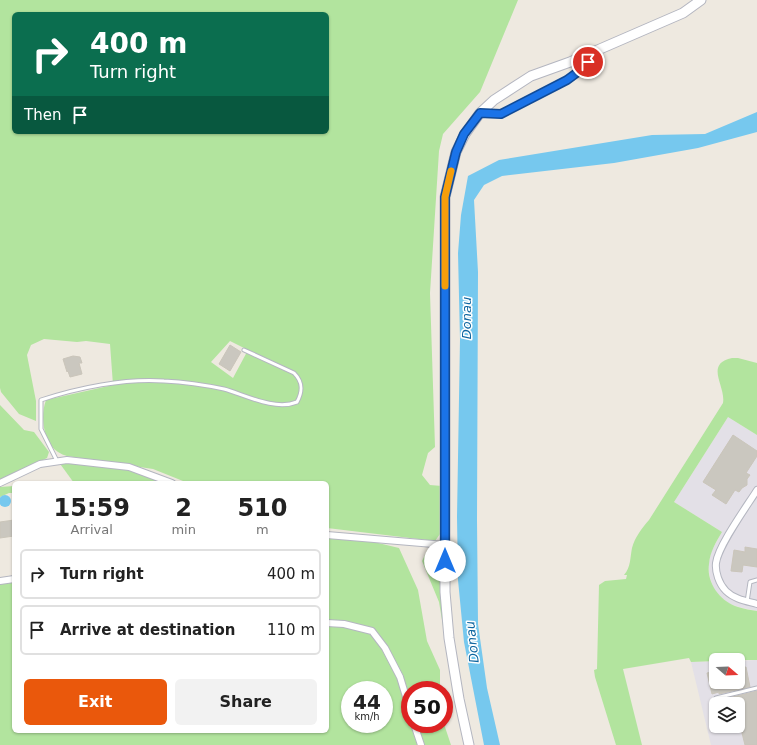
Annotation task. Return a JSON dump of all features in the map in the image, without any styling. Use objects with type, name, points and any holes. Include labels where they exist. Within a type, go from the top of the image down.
[{"type":"main road","points":[[470,745],[459,699],[449,638],[446,592],[445,197],[456,152],[464,134],[480,113],[494,100],[531,76],[570,62],[683,13],[701,0]]},
{"type":"street","points":[[0,483],[40,464],[67,460],[129,467],[167,481]]},
{"type":"street","points":[[757,490],[722,546],[716,562],[717,576],[726,591],[740,600],[757,604]]},
{"type":"street","points":[[329,535],[445,545]]},
{"type":"street","points":[[0,581],[12,579]]},
{"type":"street","points":[[329,623],[344,624],[372,631],[385,648],[401,681]]},
{"type":"street","points":[[417,733],[421,745]]},
{"type":"lane","points":[[480,113],[501,114],[567,80],[586,66],[594,52]]},
{"type":"lane","points":[[58,461],[41,429],[41,400],[60,394],[126,380],[163,381],[223,389],[260,401],[290,404],[297,402],[302,387],[300,380],[294,373],[244,350]]},
{"type":"lane","points":[[747,602],[750,582],[757,580]]},
{"type":"lane","points":[[720,697],[757,688]]},
{"type":"shaded area","points":[[728,417],[757,435],[757,611],[730,604],[714,589],[710,578],[708,565],[712,550],[722,532],[674,502]]},
{"type":"shaded area","points":[[757,660],[757,745],[711,745],[691,662],[709,661],[709,689],[745,689],[745,661]]},
{"type":"green space","points":[[0,0],[518,0],[480,92],[443,134],[439,151],[430,293],[435,447],[428,453],[422,475],[430,485],[442,486],[440,534],[435,541],[329,528],[329,481],[183,481],[153,469],[67,456],[59,453],[49,442],[44,428],[43,413],[46,400],[113,385],[110,344],[44,339],[31,345],[27,355],[36,401],[36,421],[19,414],[1,392]],"holes":[[[230,341],[248,350],[233,378],[211,362]]]},
{"type":"green space","points":[[732,358],[738,358],[757,363],[757,435],[728,417],[674,502],[722,532],[711,555],[709,564],[710,578],[716,591],[726,601],[738,607],[757,611],[757,660],[745,660],[745,653],[709,653],[709,661],[691,662],[689,658],[623,669],[642,745],[616,745],[594,670],[597,669],[599,585],[605,581],[626,579],[627,575],[624,575],[629,566],[633,544],[637,536],[649,520],[723,403],[718,370],[719,365]]},
{"type":"green space","points":[[0,405],[24,430],[34,432],[49,452],[47,458],[0,481]]},
{"type":"green space","points":[[58,461],[129,467],[167,481],[73,481]]},
{"type":"green space","points":[[12,486],[12,493],[0,497],[0,487]]},
{"type":"green space","points":[[329,535],[349,536],[399,548],[418,590],[427,641],[440,670],[440,681],[401,681],[401,733],[447,733],[451,745],[0,745],[0,581],[12,579],[12,733],[329,733]]},
{"type":"green space","points":[[433,549],[441,558],[443,626],[439,602],[422,561],[427,551]]},
{"type":"water","name":"Donau","points":[[757,112],[757,132],[698,148],[614,163],[502,176],[484,185],[474,200],[478,272],[478,624],[487,688],[500,745],[484,745],[464,642],[458,580],[457,517],[460,339],[458,253],[461,215],[468,176],[499,160],[652,135],[705,134]]},
{"type":"water","points":[[5,495],[9,497],[11,501],[9,505],[5,507],[1,505],[-1,501],[1,497]]},
{"type":"building","points":[[230,345],[241,352],[230,371],[219,364]]},
{"type":"building","points":[[73,356],[80,357],[82,363],[79,363],[82,374],[70,377],[63,359]]},
{"type":"building","points":[[733,435],[757,451],[757,456],[746,473],[750,475],[747,479],[747,485],[739,492],[735,490],[726,504],[712,495],[716,490],[703,482]]},
{"type":"building","points":[[12,520],[12,536],[0,538],[0,522]]},
{"type":"building","points":[[745,547],[757,549],[757,567],[743,565],[742,572],[731,571],[734,550],[745,552]]},
{"type":"building","points":[[745,667],[750,687],[745,688]]},
{"type":"building","points":[[711,689],[741,689],[719,694],[719,692],[712,694]]},
{"type":"building","points":[[757,691],[757,745],[745,745],[742,733],[745,733],[745,697],[732,697]]},
{"type":"slow traffic","points":[[445,286],[445,197],[451,171]]},
{"type":"route","points":[[445,561],[445,197],[456,152],[464,134],[480,113],[501,114],[567,80],[586,66],[588,62]]}]
